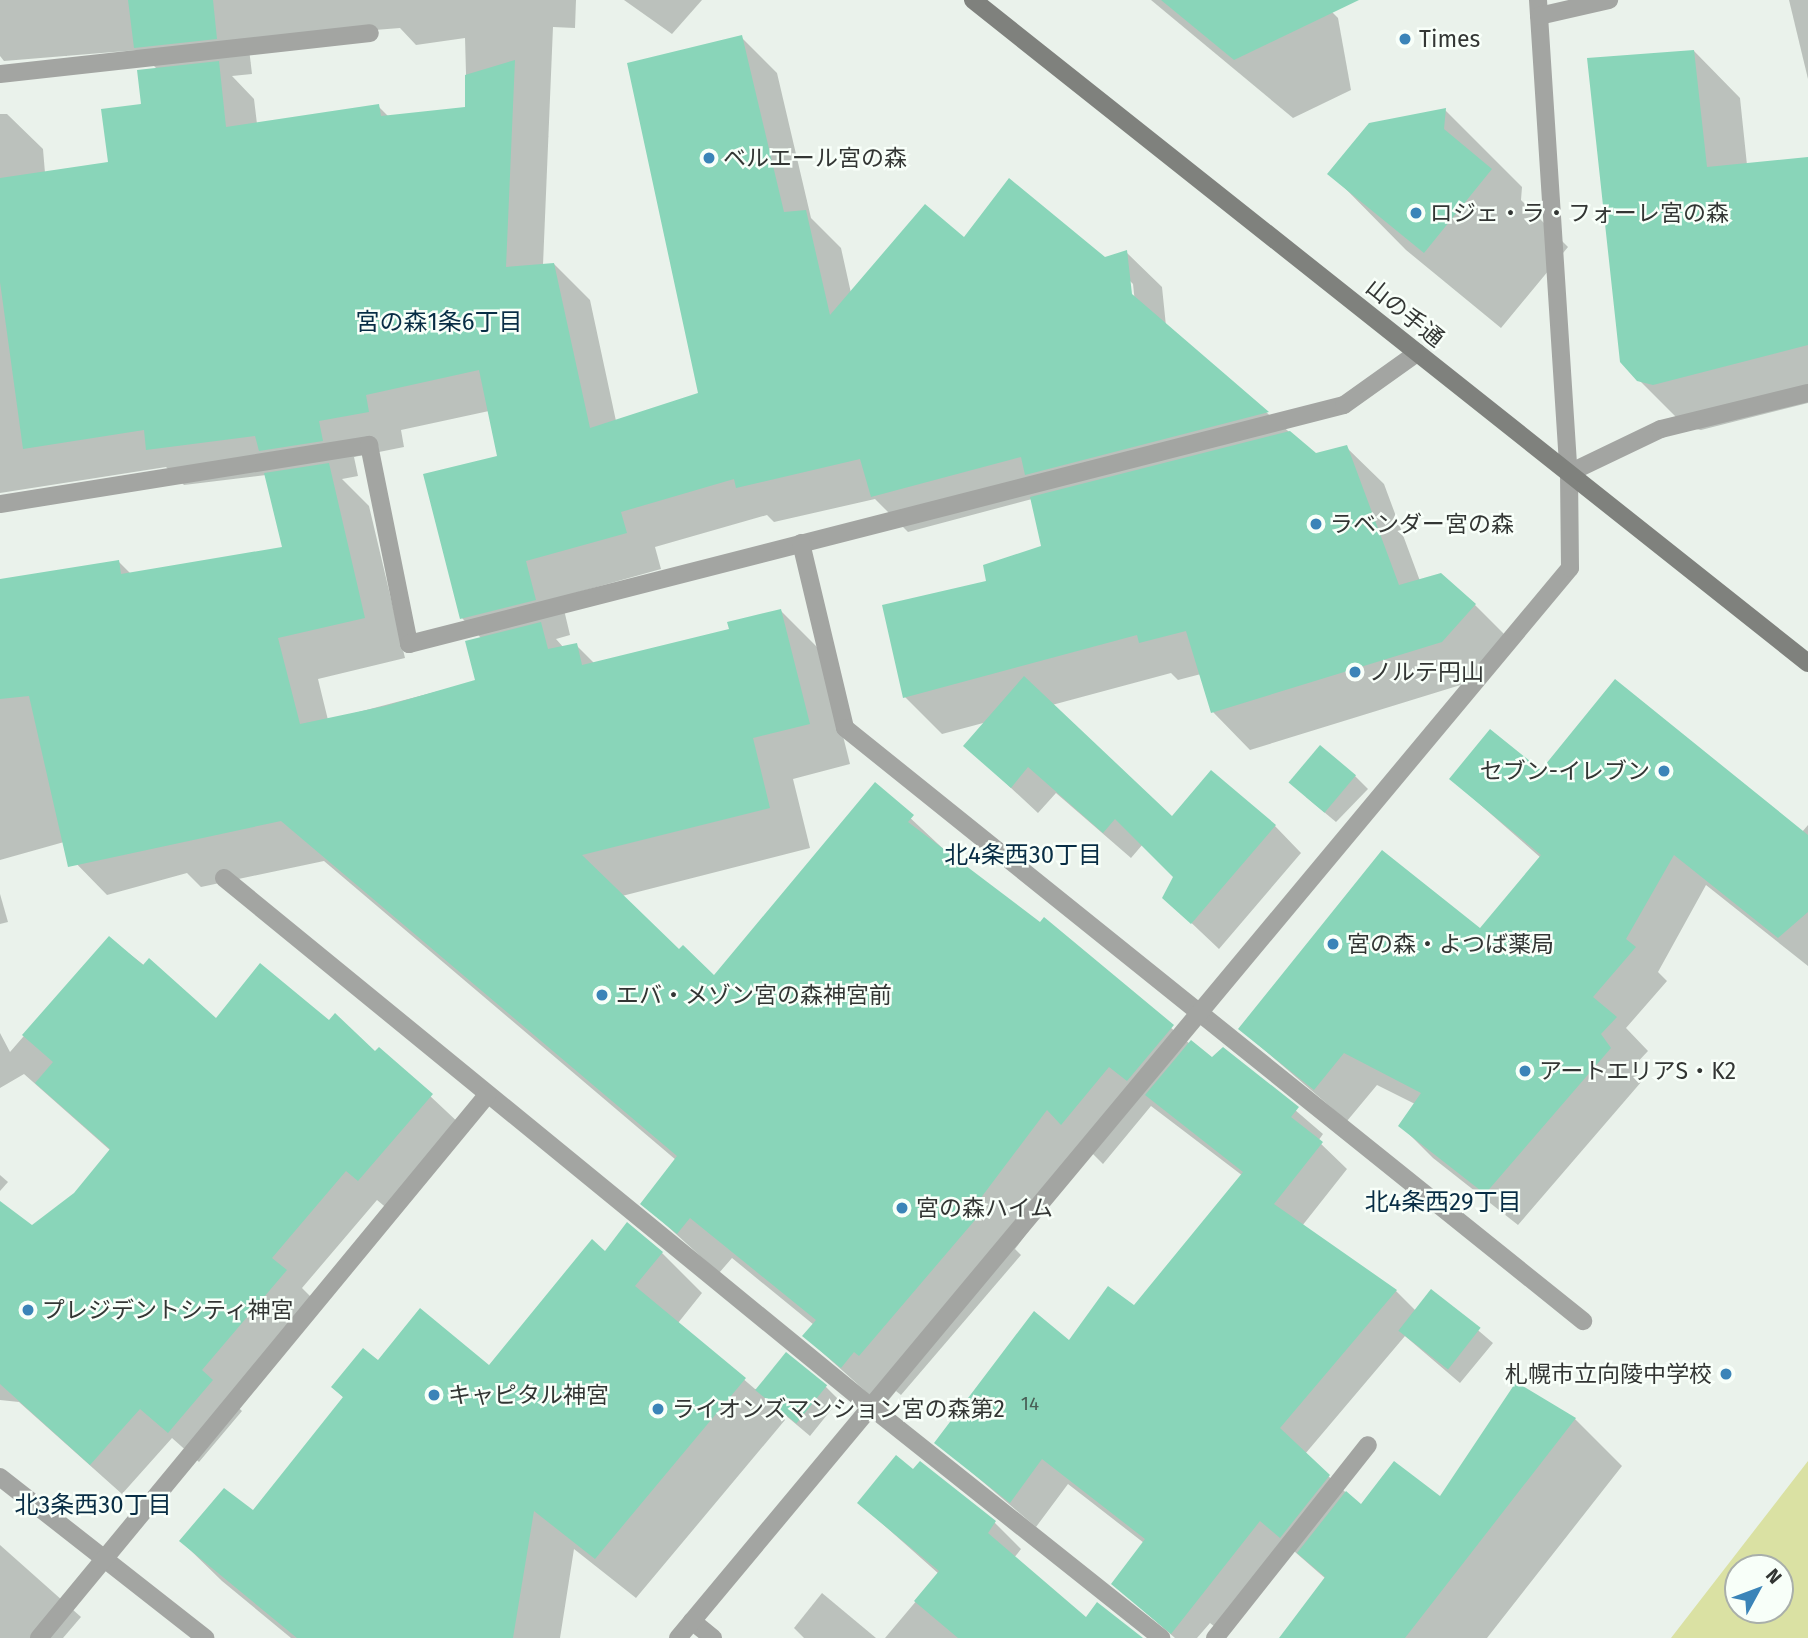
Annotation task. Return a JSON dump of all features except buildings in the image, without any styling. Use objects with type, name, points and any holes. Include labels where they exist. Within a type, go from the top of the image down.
[{"type":"main road","name":"山の手通","points":[[973,0],[1808,663]]},
{"type":"street","points":[[678,1638],[1204,1013],[1570,568],[1569,473],[1538,8],[1609,0]]},
{"type":"street","points":[[0,74],[370,33]]},
{"type":"street","points":[[0,504],[369,445],[409,644],[1344,405],[1416,353]]},
{"type":"street","points":[[1569,473],[1661,429],[1808,393]]},
{"type":"street","points":[[801,543],[845,728],[1204,1013],[1583,1321]]},
{"type":"street","points":[[224,878],[871,1407],[1161,1638]]},
{"type":"street","points":[[39,1638],[488,1094]]},
{"type":"street","points":[[1215,1638],[1368,1445]]},
{"type":"street","points":[[0,1477],[205,1638]]},
{"type":"street","points":[[692,1621],[713,1638]]},
{"type":"green space","points":[[1808,1461],[1808,1638],[1671,1638],[1724,1570],[1724,1624],[1794,1624],[1794,1554],[1736,1554]]},
{"type":"place","name":"Times","points":[[1405,39]]},
{"type":"place","name":"ベルエール宮の森","points":[[709,158]]},
{"type":"place","name":"ロジェ・ラ・フォーレ宮の森","points":[[1416,213]]},
{"type":"place","name":"ラベンダー宮の森","points":[[1316,524]]},
{"type":"place","name":"ノルテ円山","points":[[1355,672]]},
{"type":"place","name":"セブン-イレブン","points":[[1664,771]]},
{"type":"place","name":"宮の森・よつば薬局","points":[[1333,944]]},
{"type":"place","name":"エバ・メゾン宮の森神宮前","points":[[602,995]]},
{"type":"place","name":"アートエリアS・K2","points":[[1525,1071]]},
{"type":"place","name":"宮の森ハイム","points":[[902,1208]]},
{"type":"place","name":"プレジデントシティ神宮","points":[[28,1310]]},
{"type":"place","name":"札幌市立向陵中学校","points":[[1726,1374]]},
{"type":"place","name":"キャピタル神宮","points":[[434,1395]]},
{"type":"place","name":"ライオンズマンション宮の森第2","points":[[658,1409]]},
{"type":"district","name":"宮の森1条6丁目","points":[[439,323]]},
{"type":"district","name":"北4条西30丁目","points":[[1023,856]]},
{"type":"district","name":"北4条西29丁目","points":[[1443,1203]]},
{"type":"district","name":"北3条西30丁目","points":[[93,1506]]}]
